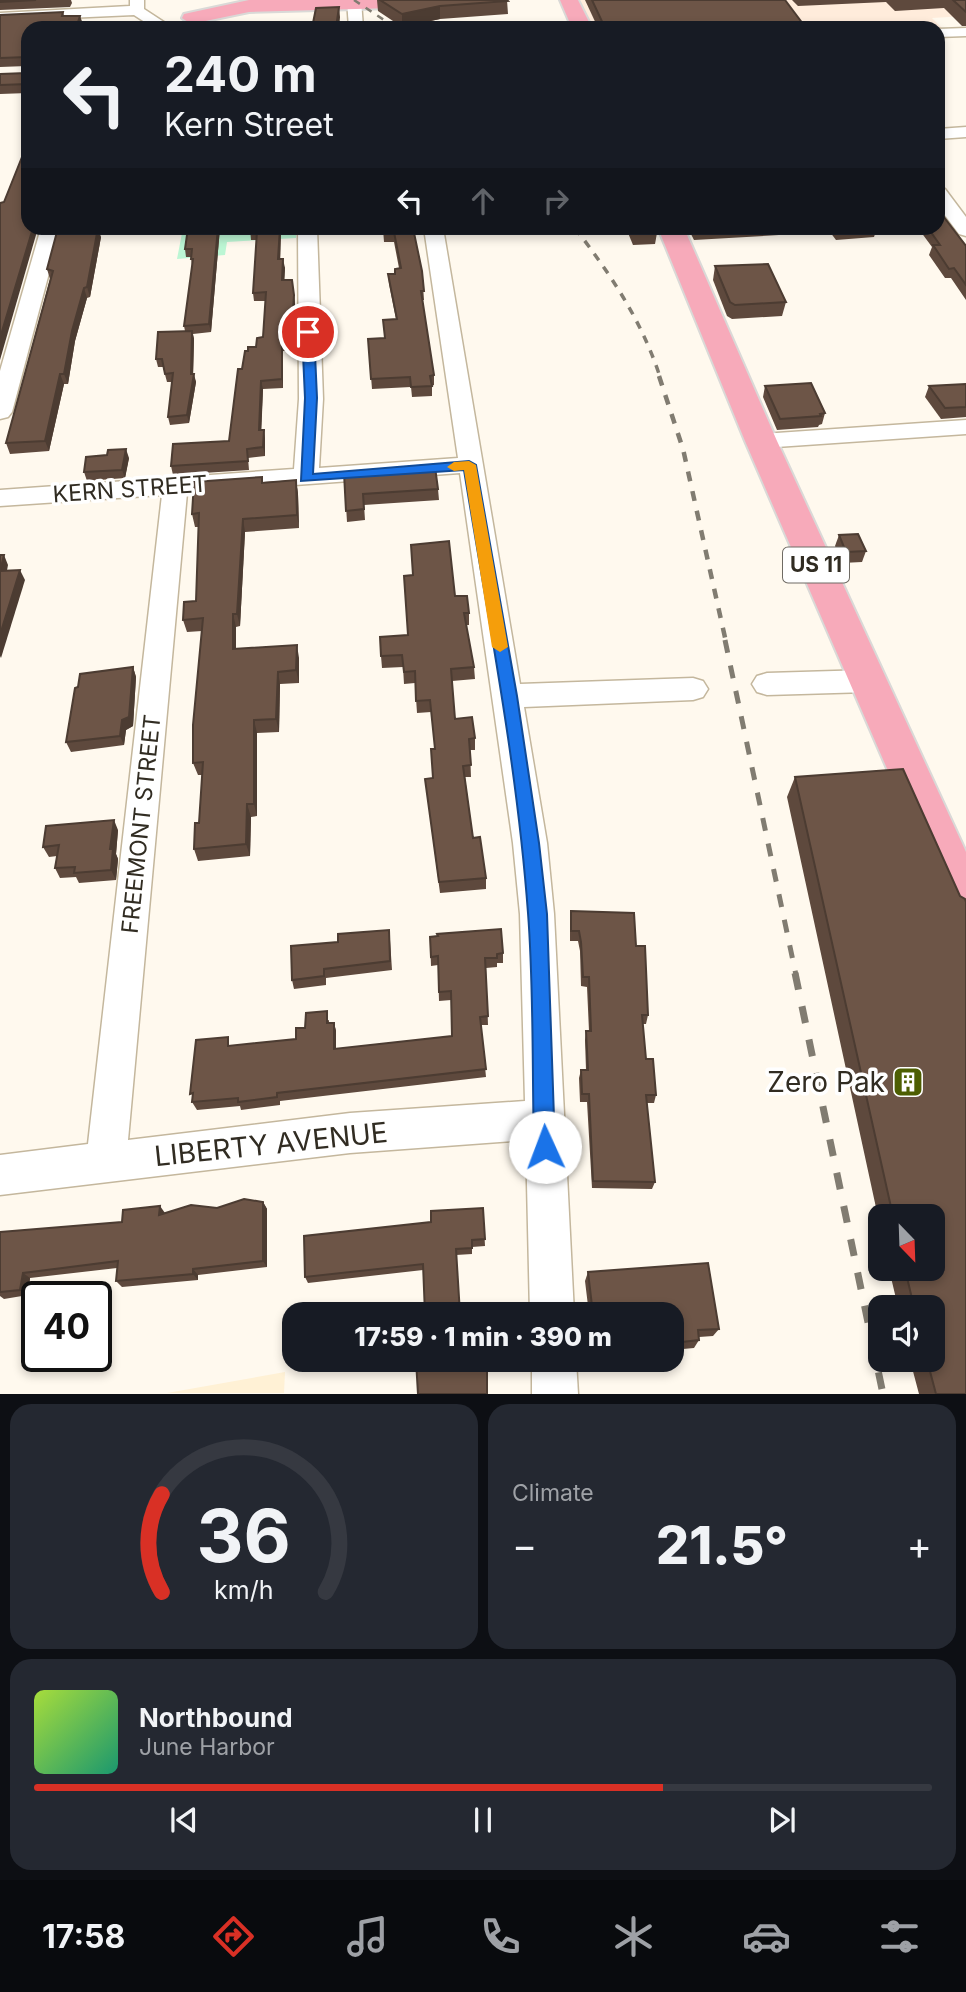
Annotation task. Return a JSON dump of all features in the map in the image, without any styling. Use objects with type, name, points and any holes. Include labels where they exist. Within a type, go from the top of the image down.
[{"type":"main road","points":[[187,21],[233,8],[466,0]]},
{"type":"main road","points":[[569,0],[579,21]]},
{"type":"main road","points":[[222,21],[231,15],[274,7]]},
{"type":"main road","name":"US 11","points":[[674,235],[761,441],[966,900]]},
{"type":"street","points":[[354,2],[355,21]]},
{"type":"street","points":[[0,17],[140,9],[169,21]]},
{"type":"street","points":[[945,33],[966,32]]},
{"type":"street","points":[[945,134],[966,132]]},
{"type":"street","points":[[945,203],[966,230]]},
{"type":"street","points":[[0,412],[49,235]]},
{"type":"street","points":[[306,478],[311,398],[307,235]]},
{"type":"street","points":[[435,235],[469,465],[509,696],[537,914],[551,1302]]},
{"type":"street","points":[[761,441],[966,427]]},
{"type":"street","name":"KERN STREET","points":[[0,498],[469,465]]},
{"type":"street","name":"FREEMONT STREET","points":[[106,1162],[175,487]]},
{"type":"street","points":[[767,684],[868,681]]},
{"type":"street","points":[[509,696],[693,689]]},
{"type":"street","name":"LIBERTY AVENUE","points":[[0,1175],[349,1133],[543,1119]]},
{"type":"street","points":[[554,1372],[555,1394]]},
{"type":"shaded area","points":[[572,0],[966,0],[966,16],[932,18],[935,21],[581,21]]},
{"type":"shaded area","points":[[285,1372],[284,1393],[167,1393]]},
{"type":"green space","points":[[182,235],[296,235],[296,238],[227,242],[225,255],[177,259]]},
{"type":"building","points":[[0,0],[36,0],[0,2]]},
{"type":"building","points":[[380,0],[508,1],[440,6],[402,14]]},
{"type":"building","points":[[592,0],[785,0],[801,21],[602,21]]},
{"type":"building","points":[[953,0],[966,0],[966,12]]},
{"type":"building","points":[[339,7],[337,21],[313,21],[316,8]]},
{"type":"building","points":[[63,12],[62,16],[80,16],[78,21],[21,21],[21,57],[0,58],[0,15]]},
{"type":"building","points":[[21,73],[21,84],[0,85],[0,74]]},
{"type":"building","points":[[21,160],[21,235],[31,235],[0,338],[0,203],[4,202]]},
{"type":"building","points":[[945,219],[966,246],[966,285],[954,268],[949,269],[933,245],[940,245],[933,235],[945,235]]},
{"type":"building","points":[[56,235],[97,235],[87,287],[84,288],[72,331],[64,374],[60,374],[45,441],[6,443],[53,271],[47,269]]},
{"type":"building","points":[[187,235],[217,235],[209,324],[184,326],[193,259],[192,249],[185,249]]},
{"type":"building","points":[[257,235],[280,235],[278,259],[283,259],[282,280],[292,280],[294,295],[291,342],[282,343],[282,379],[261,381],[259,430],[264,430],[263,447],[247,449],[248,461],[171,466],[173,444],[229,441],[238,369],[242,369],[248,347],[256,347],[257,338],[263,337],[266,292],[253,293]]},
{"type":"building","points":[[395,235],[414,235],[422,271],[424,291],[421,291],[434,375],[430,376],[432,386],[411,387],[410,377],[371,379],[368,339],[385,338],[383,320],[397,319],[388,274],[395,274],[395,269],[401,268]]},
{"type":"building","points":[[768,264],[786,302],[735,305],[730,302],[715,266]]},
{"type":"building","points":[[192,331],[191,374],[194,374],[187,415],[168,417],[173,373],[165,374],[162,359],[156,359],[158,332]]},
{"type":"building","points":[[811,383],[825,413],[820,414],[821,416],[780,419],[765,386]]},
{"type":"building","points":[[966,384],[966,407],[945,408],[929,386]]},
{"type":"building","points":[[126,449],[122,470],[84,472],[86,457],[107,455],[108,450]]},
{"type":"building","points":[[435,467],[438,489],[363,494],[364,509],[346,511],[344,473]]},
{"type":"building","points":[[262,477],[262,483],[296,480],[297,515],[243,519],[237,614],[233,614],[233,649],[297,645],[296,670],[278,672],[276,719],[254,720],[254,804],[247,804],[246,844],[194,849],[195,823],[199,823],[203,762],[193,763],[193,725],[203,618],[183,620],[184,602],[196,601],[199,513],[192,514],[194,482]]},
{"type":"building","points":[[858,534],[866,551],[846,552],[839,535]]},
{"type":"building","points":[[449,541],[455,596],[467,596],[469,613],[464,613],[474,667],[451,669],[455,719],[472,717],[475,738],[469,739],[471,765],[463,766],[473,838],[480,837],[486,878],[439,882],[425,779],[433,778],[431,749],[435,749],[430,700],[416,701],[415,671],[404,672],[402,655],[381,656],[380,637],[408,635],[404,576],[413,575],[411,545]]},
{"type":"building","points":[[0,555],[4,555],[0,571]]},
{"type":"building","points":[[20,570],[0,635],[0,571]]},
{"type":"building","points":[[133,667],[129,717],[122,720],[120,736],[66,742],[80,674]]},
{"type":"building","name":"Zero Pak","points":[[903,769],[960,896],[966,902],[966,1394],[936,1394],[930,1372],[945,1372],[945,1295],[911,1295],[908,1281],[945,1281],[945,1204],[890,1204],[795,777]]},
{"type":"building","points":[[114,820],[110,849],[113,849],[111,870],[74,873],[75,867],[55,868],[59,845],[43,847],[46,826]]},
{"type":"building","points":[[571,911],[634,913],[636,946],[645,946],[648,1015],[642,1015],[646,1059],[653,1059],[656,1095],[646,1095],[655,1182],[593,1181],[589,1094],[582,1094],[581,1070],[588,1070],[586,1031],[591,1031],[589,977],[583,977],[579,931],[571,931]]},
{"type":"building","points":[[501,929],[503,953],[497,954],[497,958],[485,958],[488,1016],[480,1017],[486,1069],[277,1093],[277,1097],[238,1102],[238,1098],[192,1102],[193,1093],[190,1094],[196,1040],[228,1037],[228,1046],[296,1039],[296,1028],[305,1028],[306,1013],[327,1011],[327,1023],[334,1023],[334,1049],[452,1036],[451,991],[439,992],[438,956],[431,957],[430,937],[438,936],[437,934]]},
{"type":"building","points":[[389,930],[390,961],[324,969],[324,976],[292,980],[291,946],[338,942],[338,934]]},
{"type":"building","points":[[244,1199],[263,1202],[263,1261],[193,1269],[193,1274],[116,1281],[118,1261],[23,1273],[20,1290],[0,1292],[0,1232],[122,1222],[123,1210],[160,1206],[159,1215],[191,1205],[217,1208]]},
{"type":"building","points":[[483,1208],[485,1239],[472,1240],[472,1248],[456,1249],[459,1302],[425,1302],[423,1264],[305,1277],[304,1236],[431,1222],[431,1211]]},
{"type":"building","points":[[708,1263],[719,1329],[698,1330],[699,1340],[684,1342],[684,1302],[592,1302],[588,1272]]},
{"type":"building","points":[[417,1372],[487,1372],[487,1394],[418,1394]]},
{"type":"railway","points":[[354,0],[386,21]]},
{"type":"railway","points":[[580,235],[635,318],[660,377]]},
{"type":"railway","points":[[659,376],[683,449],[726,642]]},
{"type":"railway","points":[[725,640],[796,975]]},
{"type":"railway","points":[[795,973],[883,1394]]},
{"type":"slow traffic","points":[[454,467],[469,465],[500,647]]},
{"type":"place","name":"Zero Pak","points":[[908,1082]]},
{"type":"route","points":[[308,332],[311,398],[306,478],[469,465],[509,696],[530,843],[537,914],[545,1147]]}]
